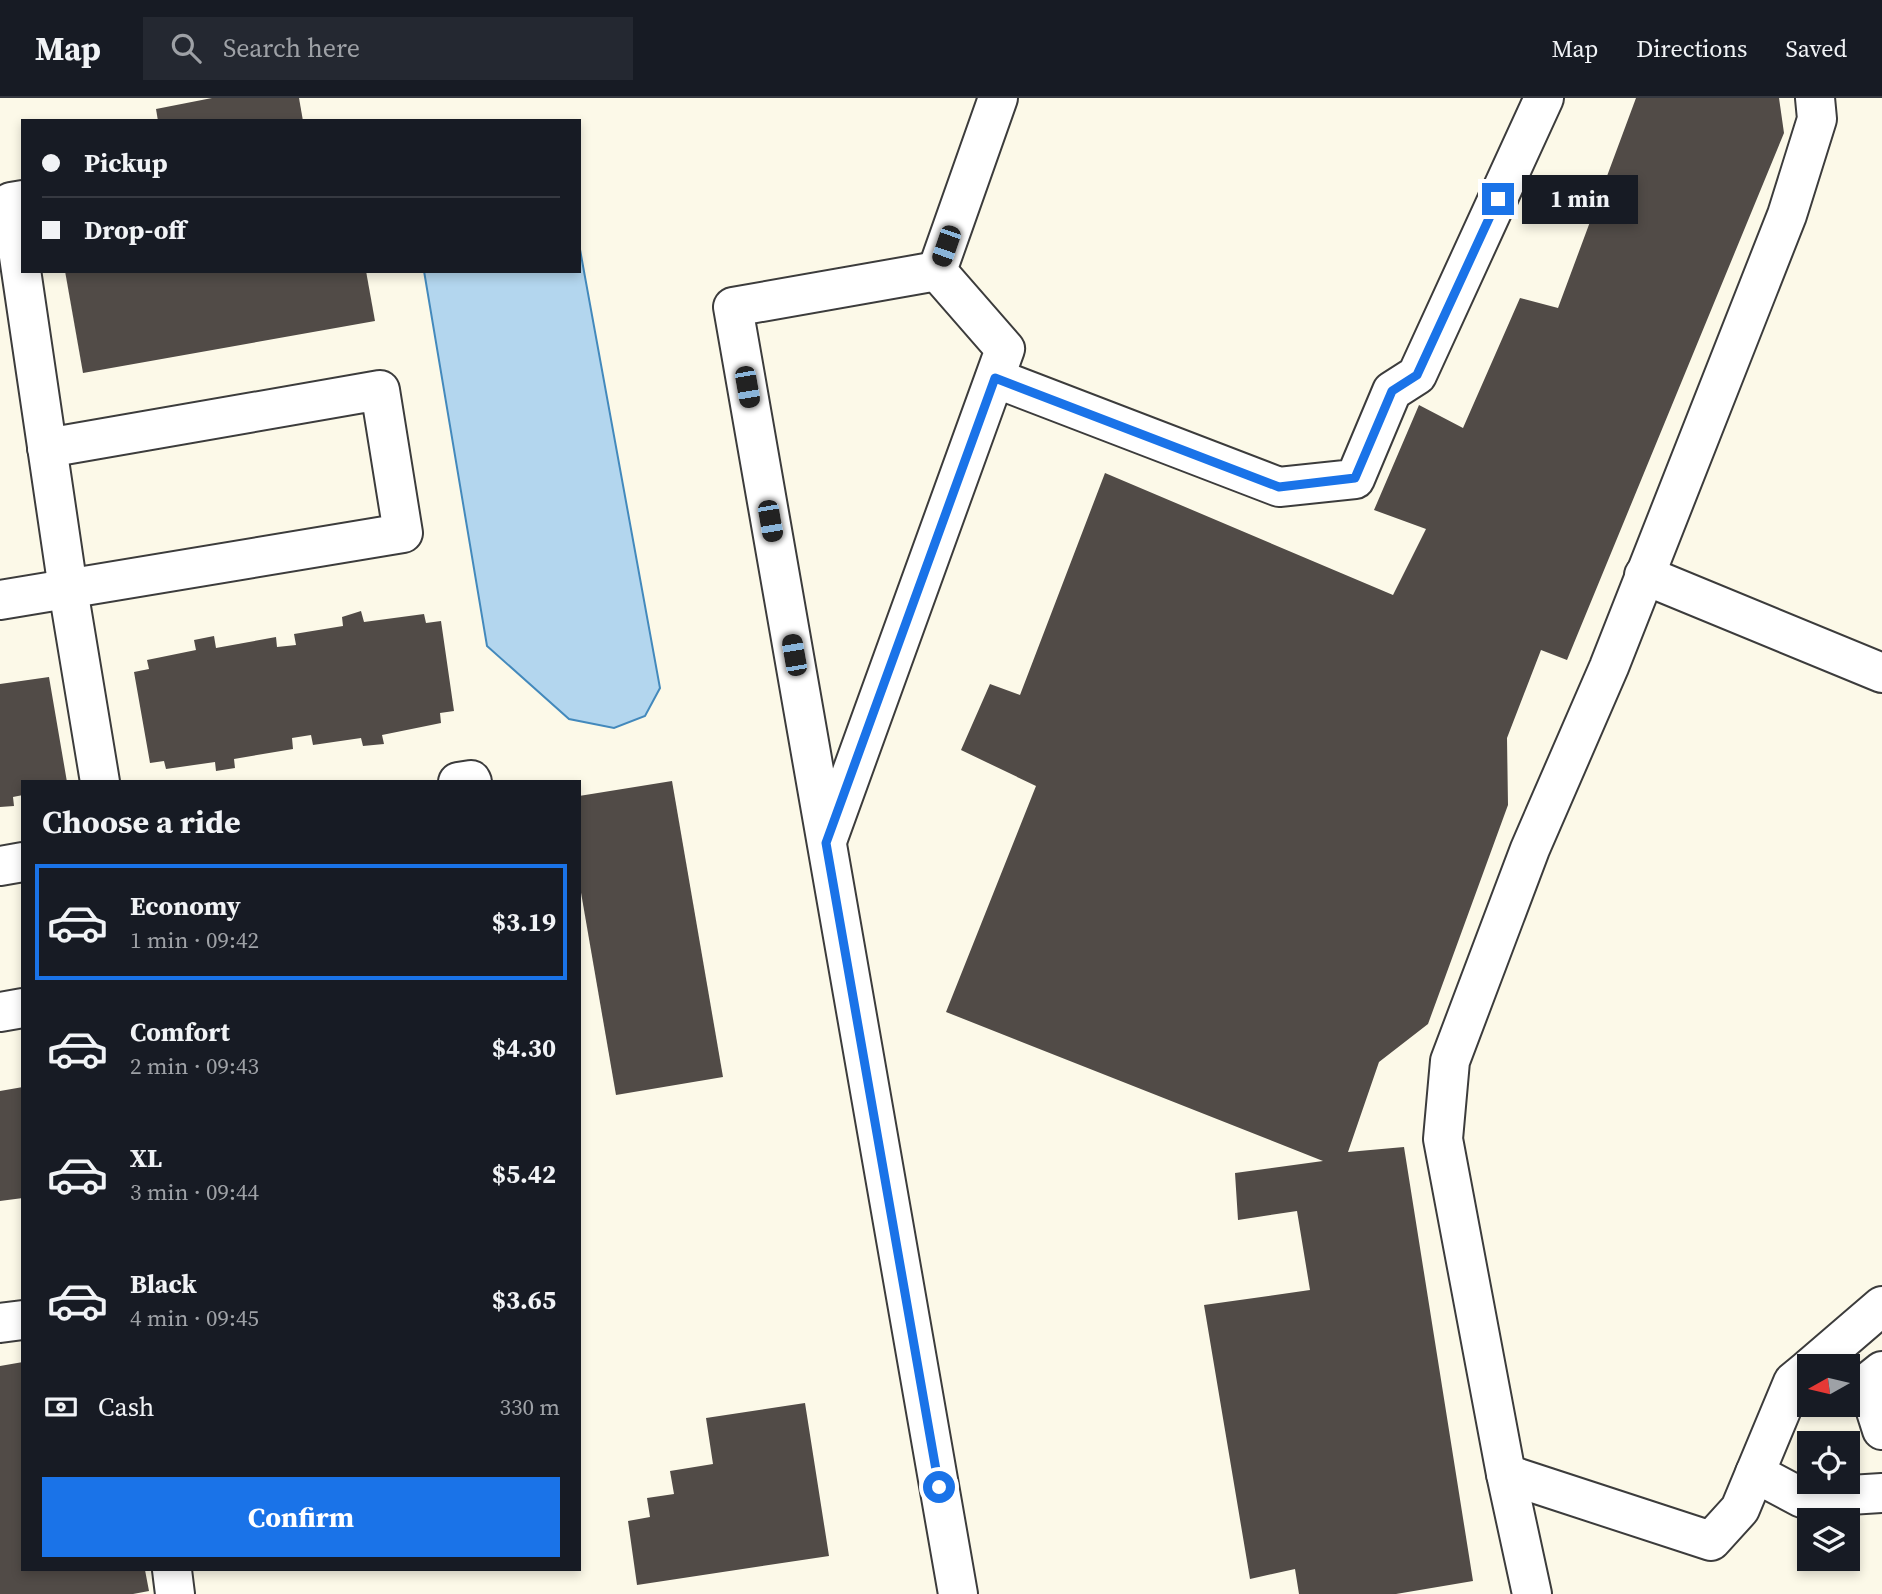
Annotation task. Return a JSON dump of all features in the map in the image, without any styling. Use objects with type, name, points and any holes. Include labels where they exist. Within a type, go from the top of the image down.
[{"type":"lane","points":[[937,271],[998,98]]},
{"type":"lane","points":[[995,378],[1279,487],[1355,478],[1392,391],[1417,375],[1544,98]]},
{"type":"lane","points":[[1532,1594],[1506,1474],[1443,1139],[1450,1061],[1530,849],[1609,667],[1787,215],[1817,119],[1815,98]]},
{"type":"lane","points":[[21,200],[11,202],[21,270]]},
{"type":"lane","points":[[826,843],[1005,349],[937,271]]},
{"type":"lane","points":[[937,271],[733,307],[958,1594]]},
{"type":"lane","points":[[21,273],[68,589],[100,780]]},
{"type":"lane","points":[[0,600],[402,533],[380,390],[47,448]]},
{"type":"lane","points":[[1644,575],[1882,673]]},
{"type":"lane","points":[[0,866],[21,862]]},
{"type":"lane","points":[[0,1012],[21,1008]]},
{"type":"lane","points":[[1825,1354],[1882,1306]]},
{"type":"lane","points":[[0,1323],[21,1320]]},
{"type":"lane","points":[[1882,1371],[1867,1383],[1882,1430]]},
{"type":"lane","points":[[1506,1474],[1712,1541],[1740,1509],[1793,1382],[1797,1378]]},
{"type":"lane","points":[[1755,1473],[1802,1498],[1882,1493]]},
{"type":"lane","points":[[172,1571],[175,1594]]},
{"type":"water","points":[[581,255],[660,688],[645,716],[614,728],[569,719],[487,646],[424,273],[581,273]]},
{"type":"building","points":[[212,98],[299,98],[303,119],[158,119],[156,109]]},
{"type":"building","points":[[1636,98],[1779,98],[1784,133],[1567,660],[1541,650],[1507,738],[1508,805],[1428,1024],[1379,1062],[1348,1152],[1404,1147],[1473,1581],[1396,1594],[1299,1594],[1295,1569],[1250,1579],[1204,1305],[1310,1290],[1297,1211],[1238,1220],[1235,1173],[1323,1161],[946,1012],[1036,786],[961,750],[990,684],[1020,695],[1105,473],[1393,595],[1426,529],[1374,510],[1419,405],[1463,428],[1520,298],[1558,308]]},
{"type":"building","points":[[65,273],[366,273],[375,321],[83,373]]},
{"type":"building","points":[[361,611],[364,622],[424,614],[426,623],[441,621],[454,711],[440,713],[441,723],[382,735],[384,744],[363,746],[361,738],[313,745],[311,735],[292,738],[293,749],[234,759],[235,768],[216,771],[215,762],[166,769],[164,761],[150,763],[134,672],[149,669],[147,660],[196,650],[194,640],[214,636],[216,648],[276,637],[277,647],[296,645],[294,634],[343,626],[342,617]]},
{"type":"building","points":[[49,677],[67,780],[21,780],[21,795],[13,797],[14,806],[0,807],[0,684]]},
{"type":"building","points":[[672,781],[723,1077],[616,1095],[581,893],[581,796]]},
{"type":"building","points":[[21,1087],[21,1198],[0,1201],[0,1091]]},
{"type":"building","points":[[21,1362],[21,1571],[145,1571],[149,1591],[133,1594],[0,1594],[0,1366]]},
{"type":"building","points":[[805,1403],[829,1556],[637,1585],[628,1521],[650,1517],[647,1498],[674,1494],[670,1471],[713,1464],[706,1418]]},
{"type":"route","points":[[939,1487],[826,843],[995,378],[1279,487],[1355,478],[1392,391],[1417,375],[1498,199]]}]
